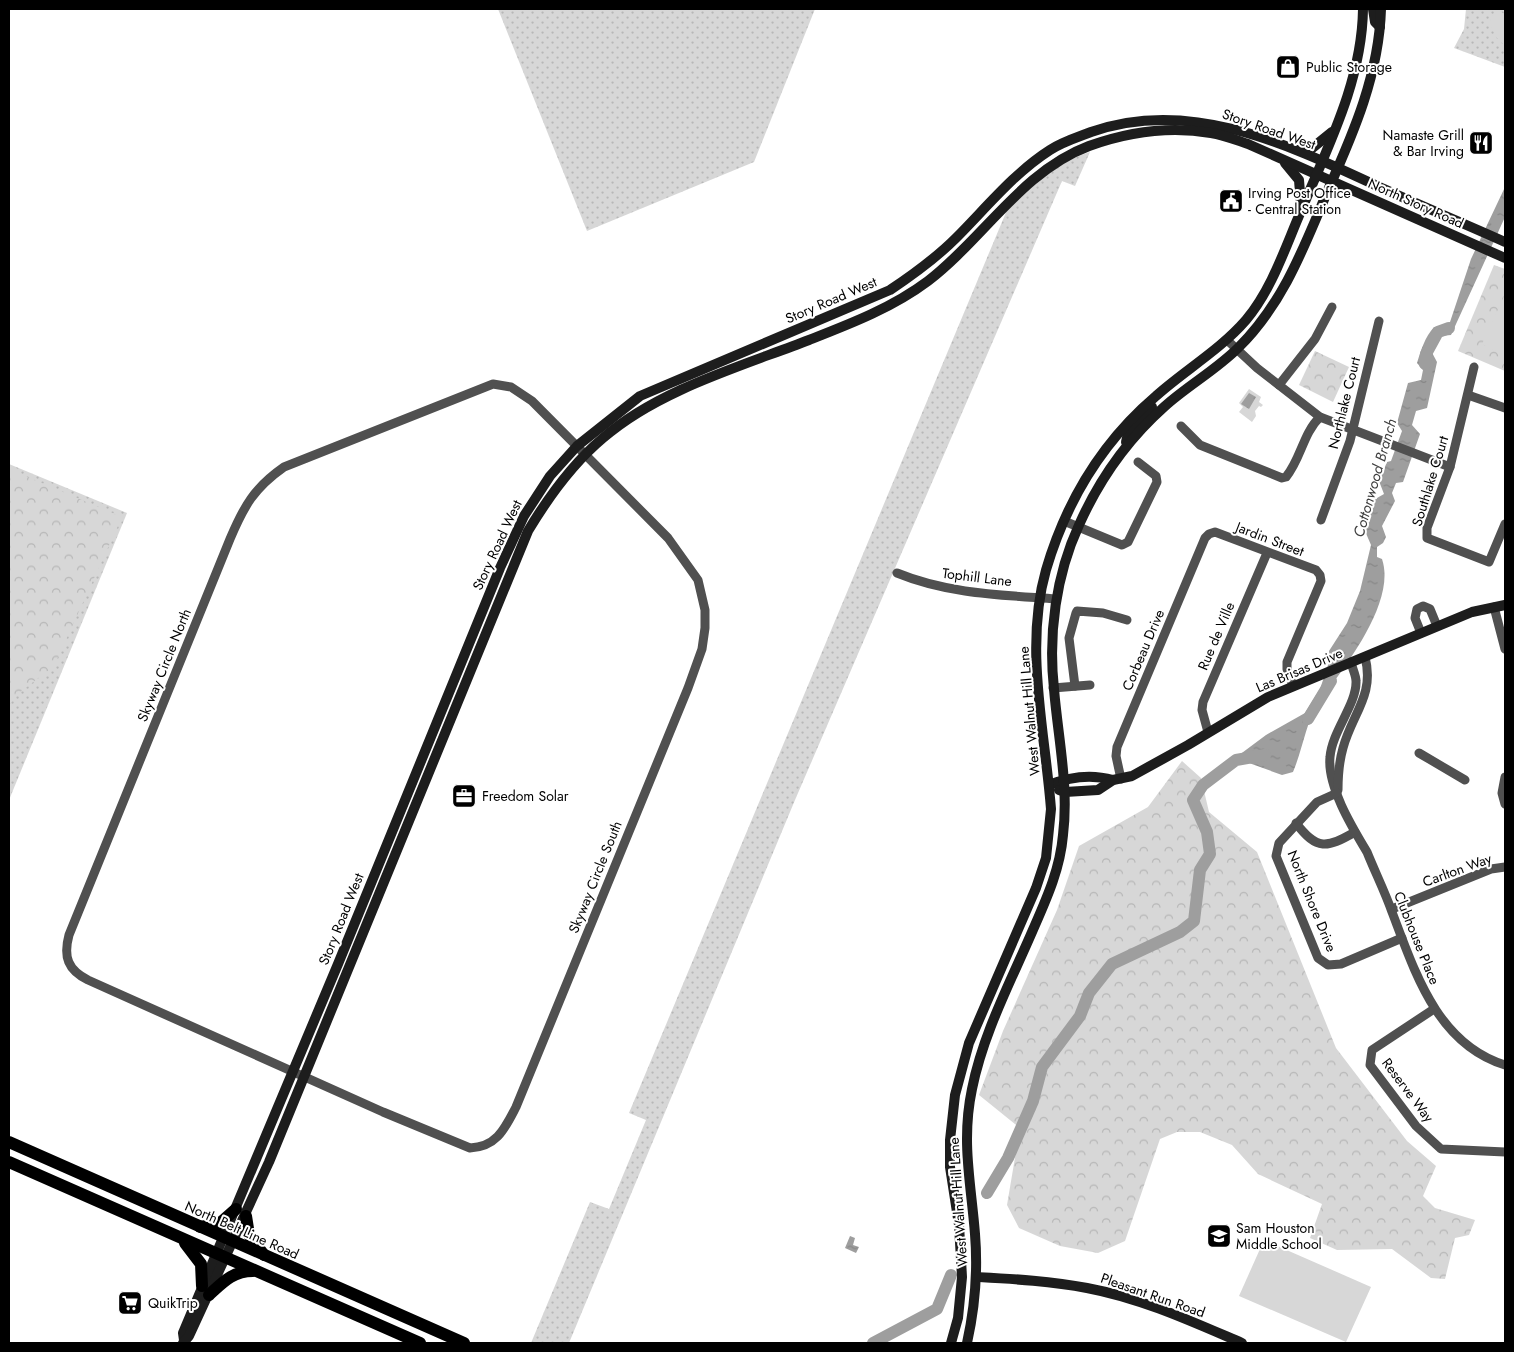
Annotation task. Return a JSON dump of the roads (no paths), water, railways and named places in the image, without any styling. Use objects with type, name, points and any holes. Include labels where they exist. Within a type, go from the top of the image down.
[{"type":"main road","name":"North Belt Line Road","points":[[9,1142],[228,1241],[464,1343]]},
{"type":"main road","points":[[9,1162],[420,1343]]},
{"type":"main road","points":[[199,1227],[219,1224],[241,1212],[249,1235],[266,1257]]},
{"type":"main road","points":[[175,1236],[187,1245],[201,1264],[205,1291],[241,1271],[253,1271]]},
{"type":"street","name":"West Walnut Hill Lane","points":[[951,1343],[958,1318],[962,1277],[959,1225],[950,1167],[952,1111],[966,1052],[1036,888],[1046,858],[1051,809],[1036,660],[1040,598],[1046,571],[1064,521],[1078,491],[1109,444],[1154,398],[1227,340],[1246,319],[1266,290],[1337,126],[1357,59],[1363,9]]},
{"type":"street","points":[[1373,9],[1375,22],[1380,27]]},
{"type":"street","name":"West Walnut Hill Lane","points":[[967,1343],[973,1319],[977,1277],[976,1237],[966,1167],[969,1106],[978,1062],[990,1029],[1050,891],[1061,856],[1064,831],[1064,779],[1053,688],[1053,638],[1056,599],[1063,569],[1078,527],[1102,481],[1126,446],[1164,406],[1236,350],[1263,320],[1286,285],[1338,168],[1370,82],[1380,27],[1381,9]]},
{"type":"street","name":"Story Road West","points":[[241,1212],[293,1071],[492,588],[524,516],[550,476],[577,446],[640,396],[890,290],[921,270],[1027,168],[1050,150],[1106,127],[1133,120],[1175,124],[1220,125],[1322,161]]},
{"type":"street","name":"Story Road West","points":[[183,1342],[189,1336],[205,1291],[303,1076],[528,531],[560,481],[604,437],[655,403],[716,376],[850,324],[893,303],[928,281],[1035,179],[1057,163],[1087,147],[1175,124],[1248,144],[1316,174]]},
{"type":"street","points":[[1293,150],[1312,148],[1322,142],[1337,126]]},
{"type":"street","points":[[1281,159],[1299,180],[1302,197],[1300,212]]},
{"type":"street","name":"North Story Road","points":[[1322,161],[1504,241]]},
{"type":"street","points":[[1027,168],[1035,179]]},
{"type":"street","name":"North Story Road","points":[[1316,174],[1505,258]]},
{"type":"street","points":[[1406,213],[1412,201]]},
{"type":"street","points":[[1279,385],[1315,339],[1332,307]]},
{"type":"street","name":"Northlake Court","points":[[1321,520],[1350,440],[1379,320]]},
{"type":"street","points":[[1227,340],[1236,350],[1320,416],[1450,467]]},
{"type":"street","name":"Southlake Court","points":[[1474,367],[1450,467],[1427,528],[1427,538],[1489,562],[1505,524]]},
{"type":"street","name":"Skyway Circle North","points":[[293,1071],[79,976],[68,963],[66,955],[69,935],[241,513],[256,490],[267,479],[284,467],[493,384],[511,387],[520,392],[577,446]]},
{"type":"street","points":[[1468,395],[1505,408]]},
{"type":"street","points":[[1126,446],[1128,433],[1152,408],[1154,398]]},
{"type":"street","points":[[1181,426],[1200,444],[1286,478],[1291,472],[1307,436],[1320,416]]},
{"type":"street","name":"Skyway Circle South","points":[[293,1071],[436,1135],[470,1148],[481,1148],[496,1140],[505,1130],[516,1107],[688,688],[702,650],[705,628],[705,610],[698,580],[685,560],[668,538],[577,446]]},
{"type":"street","points":[[1064,521],[1122,545],[1128,542],[1157,482],[1156,476],[1138,462]]},
{"type":"street","name":"Jardin Street","points":[[1209,534],[1216,532],[1267,553],[1316,570],[1320,575],[1321,581],[1287,662],[1287,669],[1293,686]]},
{"type":"street","name":"Corbeau Drive","points":[[1117,780],[1117,748],[1205,538],[1209,534]]},
{"type":"street","name":"Rue de Ville","points":[[1208,732],[1202,710],[1203,702],[1267,553]]},
{"type":"street","name":"Tophill Lane","points":[[897,573],[923,583],[957,590],[1056,599]]},
{"type":"street","points":[[492,588],[502,592]]},
{"type":"street","points":[[1421,633],[1415,618],[1417,609],[1423,606],[1430,609],[1437,626]]},
{"type":"street","name":"Las Brisas Drive","points":[[1049,785],[1064,792],[1098,790],[1143,770],[1268,697],[1472,612],[1505,606]]},
{"type":"street","points":[[1494,607],[1503,631],[1505,646]]},
{"type":"street","points":[[1075,686],[1069,638],[1077,612],[1103,613],[1127,620]]},
{"type":"street","name":"Clubhouse Place","points":[[1338,793],[1343,748],[1365,697],[1369,672],[1365,657]]},
{"type":"street","points":[[463,659],[475,658]]},
{"type":"street","name":"Clubhouse Place","points":[[1351,662],[1356,681],[1354,693],[1337,730],[1330,756],[1330,776],[1392,909],[1421,987],[1434,1009],[1453,1032],[1470,1046],[1505,1065]]},
{"type":"street","points":[[1053,688],[1090,685]]},
{"type":"street","points":[[1419,754],[1465,780]]},
{"type":"street","name":"Las Brisas Drive","points":[[1049,785],[1064,779],[1099,776],[1117,780]]},
{"type":"street","points":[[1505,777],[1502,792],[1505,804]]},
{"type":"street","name":"North Shore Drive","points":[[1338,793],[1317,802],[1296,823],[1279,843],[1276,856],[1318,958],[1328,965],[1341,964],[1402,938]]},
{"type":"street","points":[[1296,823],[1311,840],[1321,845],[1331,845],[1355,832]]},
{"type":"street","name":"Carlton Way","points":[[1392,909],[1491,870],[1505,867]]},
{"type":"street","name":"Reserve Way","points":[[1434,1009],[1400,1034],[1372,1050],[1370,1065],[1416,1126],[1441,1149],[1505,1152]]},
{"type":"street","points":[[950,1167],[966,1167]]},
{"type":"street","points":[[953,1185],[968,1184]]},
{"type":"street","name":"Pleasant Run Road","points":[[962,1277],[1043,1282],[1111,1293],[1190,1320],[1242,1343]]},
{"type":"water","points":[[1505,187],[1505,217],[1451,335],[1430,337],[1429,347],[1437,362],[1427,408],[1416,411],[1412,425],[1420,434],[1403,482],[1396,483],[1392,493],[1395,501],[1382,526],[1386,537],[1383,543],[1377,547],[1377,557],[1382,559],[1385,574],[1383,590],[1371,624],[1352,656],[1319,700],[1293,772],[1282,775],[1249,763],[1251,752],[1224,776],[1219,770],[1266,735],[1305,713],[1320,689],[1330,659],[1329,651],[1347,623],[1360,591],[1371,545],[1362,524],[1370,514],[1370,502],[1384,494],[1379,481],[1387,462],[1391,461],[1402,431],[1397,423],[1408,383],[1421,380],[1423,370],[1417,363],[1428,335],[1434,327],[1441,329],[1450,322],[1471,259]]},
{"type":"water","points":[[1249,393],[1256,397],[1249,409],[1241,404]]},
{"type":"water","points":[[850,1236],[855,1238],[853,1245],[859,1247],[856,1253],[845,1248]]},
{"type":"waterway","name":"Cottonwood Branch","points":[[1425,364],[1426,354],[1438,332],[1449,328]]},
{"type":"waterway","name":"Cottonwood Branch","points":[[1308,719],[1331,681]]},
{"type":"waterway","name":"Cottonwood Branch","points":[[987,1193],[1008,1158],[1033,1101],[1042,1067],[1080,1016],[1089,993],[1112,964],[1180,932],[1194,921],[1200,870],[1210,854],[1207,832],[1193,800],[1203,785],[1236,760],[1265,755]]},
{"type":"waterway","name":"Cottonwood Branch","points":[[873,1343],[937,1309],[951,1275]]},
{"type":"place","name":"Public Storage","points":[[1288,67]]},
{"type":"place","name":"Namaste Grill & Bar Irving","points":[[1481,143]]},
{"type":"place","name":"Irving Post Office - Central Station","points":[[1231,201]]},
{"type":"place","name":"Freedom Solar","points":[[464,796]]},
{"type":"place","name":"Sam Houston Middle School","points":[[1219,1236]]},
{"type":"place","name":"QuikTrip","points":[[130,1303]]}]
